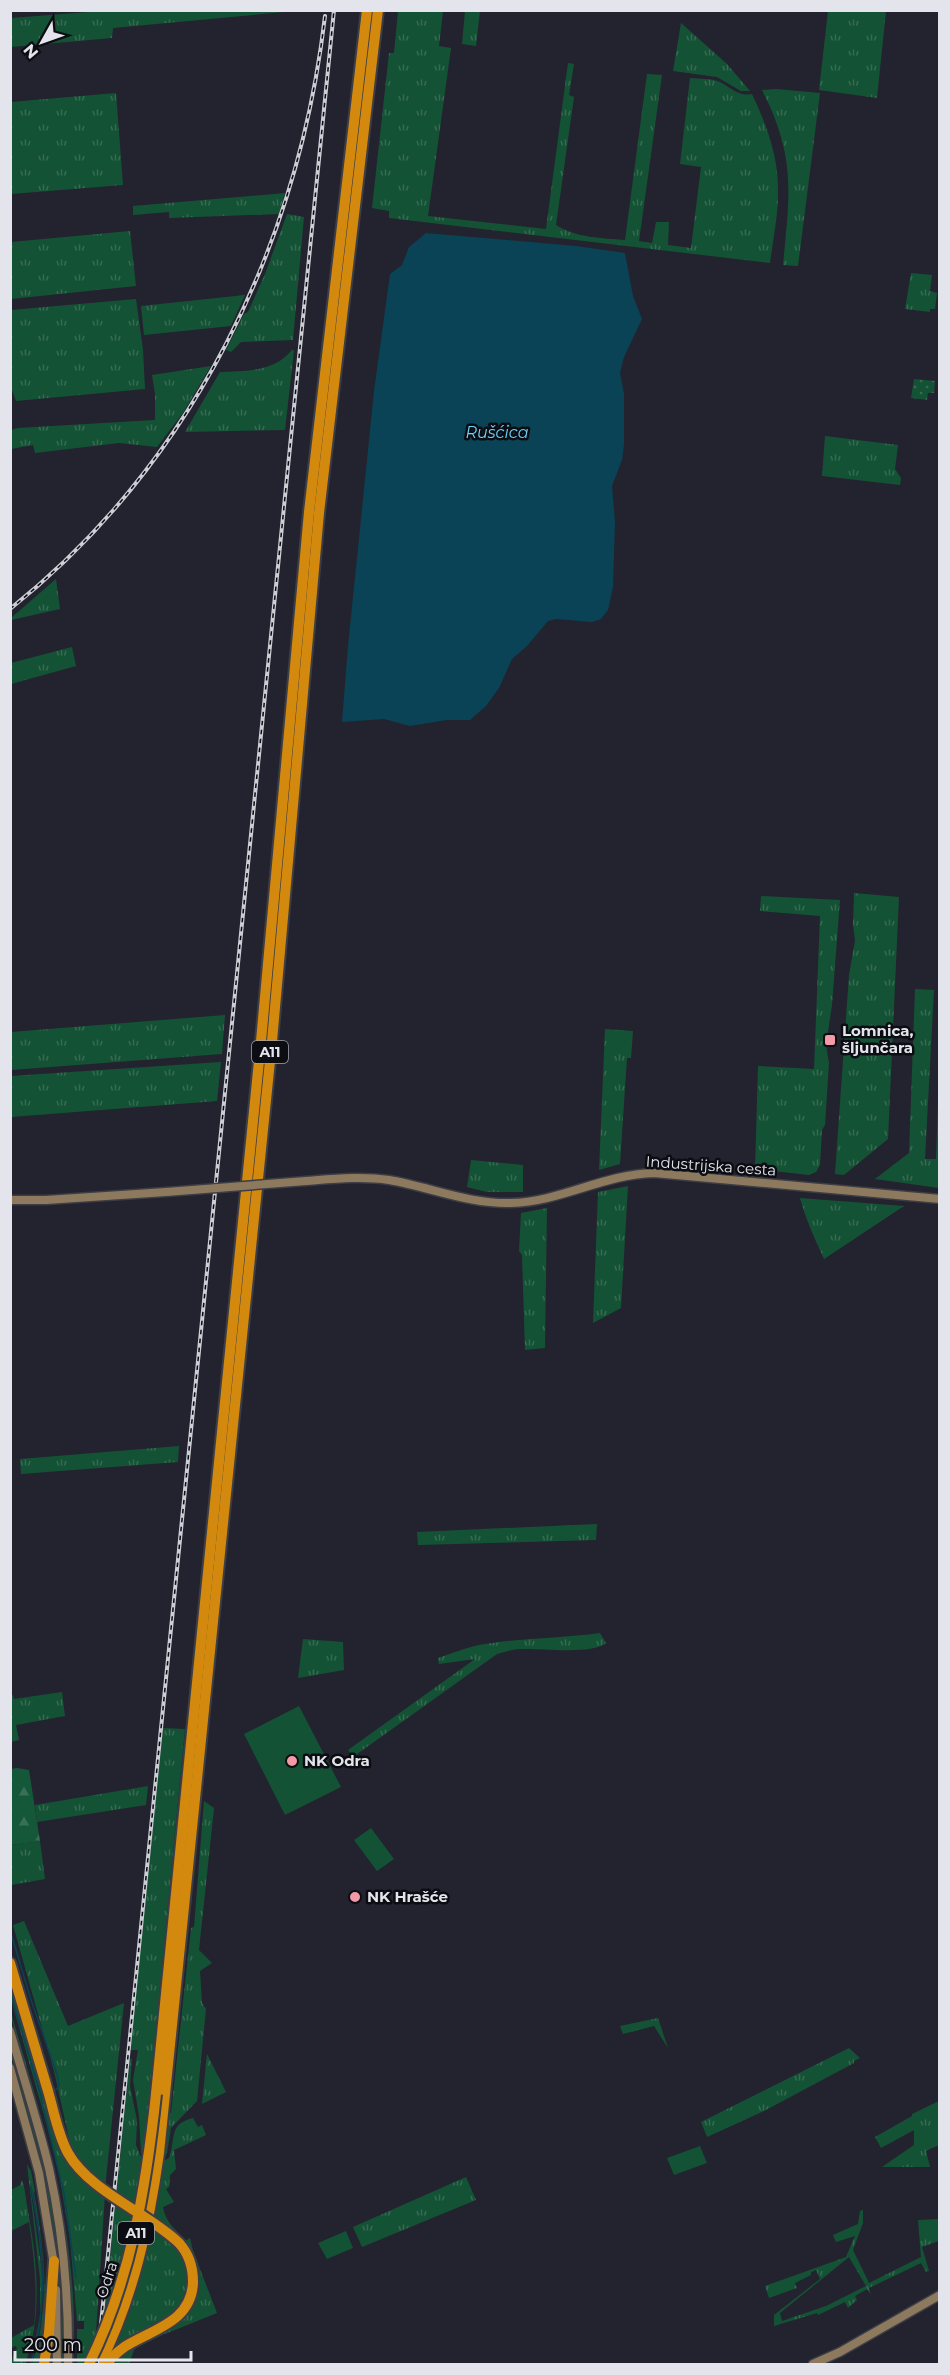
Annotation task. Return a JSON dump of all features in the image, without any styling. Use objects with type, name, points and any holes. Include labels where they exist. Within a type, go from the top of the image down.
[{"type":"highway","name":"A11","points":[[161,2094],[308,524],[367,10]]},
{"type":"highway","name":"A11","points":[[161,2094],[272,1041],[319,513],[378,10]]},
{"type":"highway","points":[[10,1963],[62,2140],[76,2165],[91,2179],[171,2236],[184,2249],[191,2264],[193,2287],[189,2301],[181,2313],[163,2327],[128,2344],[106,2364]]},
{"type":"highway","name":"Odra","points":[[90,2364],[115,2305],[129,2260],[161,2094]]},
{"type":"highway","name":"Odra","points":[[100,2364],[123,2311],[152,2205],[161,2094]]},
{"type":"highway","points":[[44,2364],[49,2334],[54,2260]]},
{"type":"main road","name":"Industrijska cesta","points":[[10,1200],[46,1200],[306,1180],[372,1178],[469,1199],[513,1203],[541,1200],[626,1176],[654,1173],[939,1199]]},
{"type":"main road","points":[[10,2031],[36,2118],[53,2190],[64,2262],[68,2364]]},
{"type":"main road","points":[[10,2068],[39,2173],[54,2260],[57,2364]]},
{"type":"main road","points":[[813,2364],[840,2352],[939,2295]]},
{"type":"green space","points":[[115,10],[295,11],[113,28],[112,38],[11,47],[11,18]]},
{"type":"green space","points":[[398,11],[443,11],[439,46],[451,48],[428,216],[546,229],[568,63],[574,64],[569,95],[574,97],[556,225],[581,235],[625,240],[647,74],[662,75],[639,241],[652,243],[656,222],[669,222],[668,245],[691,248],[701,167],[680,164],[690,78],[709,79],[720,82],[739,93],[752,94],[767,130],[778,180],[777,210],[770,263],[389,218],[389,211],[372,208],[389,53],[394,53]]},
{"type":"green space","points":[[465,11],[480,11],[476,46],[462,44]]},
{"type":"green space","points":[[828,11],[886,11],[877,98],[819,90]]},
{"type":"green space","points":[[681,23],[727,64],[750,91],[741,91],[717,77],[673,71]]},
{"type":"green space","points":[[762,90],[820,93],[798,266],[783,265],[788,176],[781,135]]},
{"type":"green space","points":[[116,93],[123,185],[11,194],[11,102]]},
{"type":"green space","points":[[285,193],[279,214],[169,218],[169,212],[133,215],[133,206]]},
{"type":"green space","points":[[287,214],[304,217],[293,340],[241,342],[231,352],[226,350],[244,314],[248,312]]},
{"type":"green space","points":[[130,231],[136,286],[11,299],[11,242]]},
{"type":"green space","points":[[911,273],[932,275],[930,291],[937,293],[935,309],[930,309],[930,312],[905,309]]},
{"type":"green space","points":[[245,295],[231,326],[144,335],[141,306]]},
{"type":"green space","points":[[136,299],[143,350],[145,389],[16,401],[11,387],[11,310]]},
{"type":"green space","points":[[294,350],[285,430],[185,432],[220,372],[259,369],[277,363]]},
{"type":"green space","points":[[211,366],[183,413],[157,447],[119,443],[35,453],[33,445],[11,449],[11,430],[18,428],[155,420],[152,375]]},
{"type":"green space","points":[[914,379],[935,381],[934,393],[928,393],[927,400],[911,398]]},
{"type":"green space","points":[[825,436],[898,445],[895,469],[901,478],[900,485],[822,476]]},
{"type":"green space","points":[[56,579],[60,609],[11,620],[11,618]]},
{"type":"green space","points":[[72,647],[76,666],[11,684],[11,663]]},
{"type":"green space","points":[[854,893],[899,897],[888,1139],[844,1175],[835,1174],[849,975],[855,941]]},
{"type":"green space","points":[[761,896],[840,900],[832,1005],[826,1045],[829,1063],[825,1125],[822,1130],[820,1165],[816,1172],[809,1175],[755,1169],[758,1066],[814,1069],[820,916],[760,911]]},
{"type":"green space","points":[[915,989],[934,990],[925,1159],[936,1159],[939,1070],[939,1188],[875,1179],[909,1153]]},
{"type":"green space","points":[[225,1015],[222,1054],[11,1070],[11,1032]]},
{"type":"green space","points":[[605,1029],[633,1031],[631,1058],[627,1058],[620,1164],[599,1170]]},
{"type":"green space","points":[[221,1062],[217,1101],[11,1117],[11,1076]]},
{"type":"green space","points":[[471,1160],[523,1165],[523,1192],[487,1192],[467,1187]]},
{"type":"green space","points":[[628,1186],[621,1308],[593,1323],[598,1192]]},
{"type":"green space","points":[[800,1198],[904,1206],[824,1259]]},
{"type":"green space","points":[[547,1208],[545,1348],[525,1350],[522,1255],[519,1251],[521,1213]]},
{"type":"green space","points":[[179,1446],[178,1462],[21,1474],[20,1459]]},
{"type":"green space","points":[[597,1524],[596,1540],[418,1545],[417,1532]]},
{"type":"green space","points":[[600,1633],[606,1643],[599,1647],[565,1650],[518,1649],[497,1654],[353,1757],[348,1750],[475,1659],[439,1664],[438,1658],[485,1644]]},
{"type":"green space","points":[[303,1639],[343,1642],[344,1670],[298,1678]]},
{"type":"green space","points":[[62,1692],[65,1716],[16,1725],[19,1740],[11,1742],[11,1696],[13,1695],[14,1699]]},
{"type":"green space","name":"NK Odra","points":[[299,1706],[341,1787],[285,1815],[244,1734]]},
{"type":"green space","points":[[163,1728],[185,1729],[148,2110],[171,2113],[191,1928],[194,1927],[204,1801],[214,1808],[199,1950],[212,1963],[200,1971],[202,2003],[206,2009],[197,2101],[171,2128],[167,2153],[162,2158],[145,2157],[141,2153],[139,2116],[133,2080],[138,2050],[130,2050]]},
{"type":"green space","points":[[11,1769],[29,1770],[40,1841],[11,1845]]},
{"type":"green space","points":[[148,1786],[146,1805],[37,1822],[35,1805]]},
{"type":"green space","points":[[371,1828],[394,1859],[377,1871],[354,1840]]},
{"type":"green space","points":[[40,1841],[45,1879],[11,1885],[11,1845]]},
{"type":"green space","points":[[24,1921],[68,2026],[124,2003],[106,2179],[94,2364],[77,2364],[77,2329],[84,2329],[84,2321],[77,2321],[70,2239],[60,2179],[11,1999],[10,1978],[59,2144],[70,2143],[54,2071],[13,1925]]},
{"type":"green space","points":[[10,2009],[45,2132],[63,2214],[73,2298],[74,2341],[42,2130]]},
{"type":"green space","points":[[658,2018],[668,2048],[654,2026],[623,2034],[620,2026]]},
{"type":"green space","points":[[10,2044],[34,2128],[53,2213],[63,2307],[65,2364],[61,2364],[57,2263],[47,2200]]},
{"type":"green space","points":[[849,2048],[860,2058],[854,2063],[764,2111],[707,2137],[701,2122]]},
{"type":"green space","points":[[207,2054],[226,2092],[202,2104]]},
{"type":"green space","points":[[130,2059],[132,2059],[130,2086],[137,2120],[136,2145],[143,2162],[160,2163],[169,2158],[176,2128],[185,2121],[193,2118],[198,2127],[202,2125],[206,2135],[174,2150],[176,2169],[170,2175],[169,2187],[166,2189],[174,2202],[163,2207],[168,2221],[185,2241],[190,2238],[217,2313],[140,2344],[134,2350],[129,2364],[99,2364]]},
{"type":"green space","points":[[939,2101],[939,2145],[926,2151],[930,2167],[882,2167],[914,2145],[914,2130],[881,2148],[875,2137],[912,2114]]},
{"type":"green space","points":[[700,2146],[707,2163],[674,2175],[667,2158]]},
{"type":"green space","points":[[27,2164],[31,2171],[35,2191],[41,2236],[42,2250],[35,2201],[30,2186],[43,2279],[40,2314],[40,2279]]},
{"type":"green space","points":[[466,2177],[476,2200],[362,2247],[353,2227]]},
{"type":"green space","points":[[22,2180],[34,2249],[37,2288],[36,2307],[34,2326],[31,2345],[25,2364],[11,2364],[17,2349],[16,2346],[11,2347],[11,2338],[34,2325],[36,2299],[29,2222],[11,2231],[11,2190],[20,2185]]},
{"type":"green space","points":[[863,2210],[863,2223],[853,2250],[869,2283],[921,2257],[918,2220],[939,2219],[939,2241],[922,2247],[929,2271],[926,2272],[921,2263],[869,2288],[871,2295],[867,2289],[855,2296],[857,2300],[848,2308],[845,2302],[818,2315],[817,2313],[774,2326],[774,2315],[820,2279],[816,2270],[795,2283],[797,2288],[769,2298],[765,2286],[846,2257],[855,2236],[836,2242],[833,2235],[858,2224],[860,2211]],"holes":[[[849,2257],[866,2286],[826,2306],[782,2321],[780,2313]]]},
{"type":"green space","points":[[346,2231],[353,2248],[327,2259],[318,2243]]},
{"type":"green space","points":[[42,2250],[45,2298],[44,2319],[39,2364],[32,2364],[41,2327],[44,2289]]},
{"type":"water","name":"Rušćica","points":[[426,233],[576,246],[625,253],[633,296],[642,319],[624,357],[620,373],[624,394],[624,445],[622,460],[612,486],[615,522],[613,587],[608,610],[601,619],[592,622],[556,619],[548,621],[527,646],[512,659],[499,688],[486,706],[470,720],[447,720],[410,726],[384,719],[342,722],[374,391],[390,274],[402,265],[409,247]]},
{"type":"waterway","points":[[10,1930],[57,2074],[59,2086],[54,2092]]},
{"type":"waterway","points":[[10,1992],[41,2096]]},
{"type":"waterway","points":[[43,2095],[41,2099],[64,2193],[76,2278]]},
{"type":"waterway","points":[[31,2187],[39,2231],[42,2276],[40,2320],[31,2364]]},
{"type":"railway","points":[[97,2364],[334,10]]},
{"type":"railway","points":[[10,609],[75,551],[133,487],[183,418],[226,344],[262,266],[290,185],[311,102],[325,16]]},
{"type":"place","name":"Lomnica, šljunčara","points":[[830,1040]]},
{"type":"place","name":"NK Odra","points":[[292,1761]]},
{"type":"place","name":"NK Hrašće","points":[[355,1897]]}]
